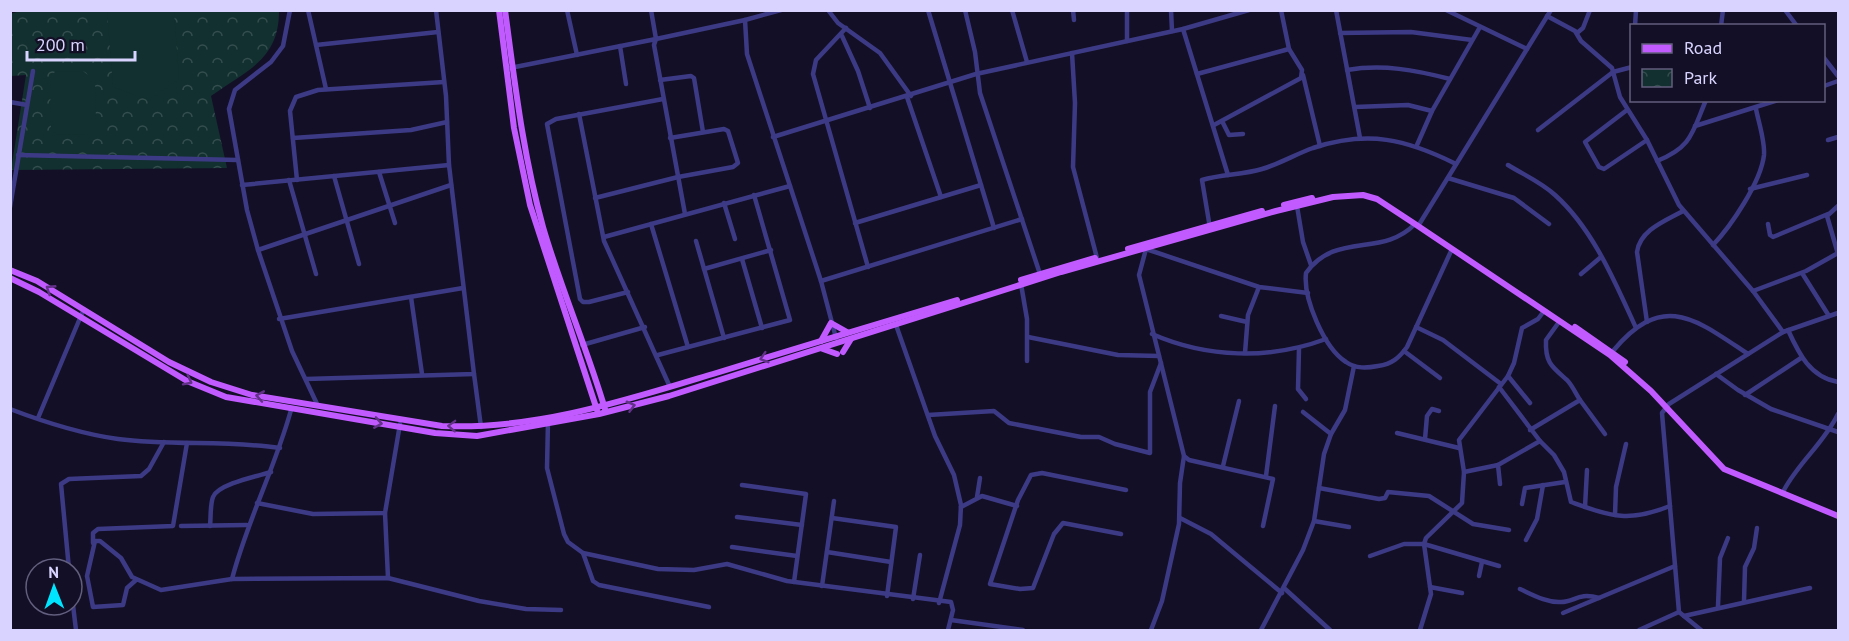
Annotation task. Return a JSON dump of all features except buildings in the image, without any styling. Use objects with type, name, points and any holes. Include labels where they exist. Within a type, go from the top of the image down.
[{"type":"main road","points":[[499,10],[533,189],[582,345],[605,409]]},
{"type":"main road","points":[[505,10],[517,150],[536,226],[598,411]]},
{"type":"main road","points":[[820,341],[827,334],[831,323],[850,336],[896,325],[1040,274],[1146,249],[1332,193],[1364,191],[1378,196],[1620,363],[1668,405],[1724,469],[1839,514]]},
{"type":"main road","points":[[1275,210],[1333,197],[1363,195],[1377,200],[1418,224],[1613,351],[1726,466],[1839,514]]},
{"type":"main road","points":[[605,409],[671,396],[819,349],[837,340],[1021,284],[1097,258],[1210,229]]},
{"type":"main road","points":[[10,270],[37,281],[82,314],[207,390],[246,402],[291,410],[442,426],[481,427],[548,421]]},
{"type":"main road","points":[[10,278],[211,382],[252,395],[468,436],[598,411],[820,341],[837,340]]},
{"type":"main road","points":[[819,349],[840,353],[850,336]]},
{"type":"street","points":[[290,10],[283,46],[271,62],[235,90],[230,99],[229,109],[242,185],[258,250],[279,319],[318,406]]},
{"type":"street","points":[[308,10],[326,89]]},
{"type":"street","points":[[436,10],[451,184],[481,427]]},
{"type":"street","points":[[567,10],[577,55]]},
{"type":"street","points":[[651,10],[663,99],[685,214]]},
{"type":"street","points":[[509,68],[656,39],[782,10]]},
{"type":"street","points":[[828,10],[846,28],[880,53],[909,97],[941,197]]},
{"type":"street","points":[[928,10],[994,228]]},
{"type":"street","points":[[965,10],[975,52],[976,74],[1040,274]]},
{"type":"street","points":[[1012,10],[1027,62]]},
{"type":"street","points":[[1073,10],[1074,20]]},
{"type":"street","points":[[1127,10],[1127,41]]},
{"type":"street","points":[[1171,10],[1172,31]]},
{"type":"street","points":[[1281,10],[1289,49],[1303,75],[1320,146]]},
{"type":"street","points":[[1336,10],[1360,138]]},
{"type":"street","points":[[1446,10],[1527,49]]},
{"type":"street","points":[[1452,249],[1404,351],[1388,364],[1354,366],[1345,362],[1326,339],[1308,293],[1305,280],[1311,265],[1328,252],[1340,248],[1395,240],[1418,224],[1551,10]]},
{"type":"street","points":[[1577,33],[1582,28],[1590,10]]},
{"type":"street","points":[[1785,10],[1796,24]]},
{"type":"street","points":[[773,137],[909,97],[976,74],[1183,29],[1247,11]]},
{"type":"street","points":[[1547,16],[1577,33],[1581,41],[1608,63],[1627,110],[1647,140],[1683,211],[1786,331],[1801,358],[1821,376],[1839,382]]},
{"type":"street","points":[[745,20],[747,54],[821,281],[837,340]]},
{"type":"street","points":[[1417,145],[1432,111],[1480,27]]},
{"type":"street","points":[[846,28],[842,36],[820,56],[813,66],[814,81],[868,267]]},
{"type":"street","points":[[1183,29],[1228,175]]},
{"type":"street","points":[[316,45],[438,32]]},
{"type":"street","points":[[1341,33],[1412,32],[1472,40]]},
{"type":"street","points":[[842,36],[858,71],[870,108]]},
{"type":"street","points":[[620,46],[626,84]]},
{"type":"street","points":[[1197,74],[1289,49]]},
{"type":"street","points":[[1071,53],[1075,103],[1073,167],[1097,258]]},
{"type":"street","points":[[1825,59],[1839,76]]},
{"type":"street","points":[[1347,70],[1373,67],[1400,68],[1450,79]]},
{"type":"street","points":[[1538,130],[1613,72],[1630,68]]},
{"type":"street","points":[[10,207],[33,71]]},
{"type":"street","points":[[1214,125],[1303,75]]},
{"type":"street","points":[[660,80],[693,77],[703,132]]},
{"type":"street","points":[[297,180],[290,111],[296,97],[304,92],[326,89],[444,82]]},
{"type":"street","points":[[628,291],[589,302],[583,302],[580,299],[547,124],[551,120],[663,99]]},
{"type":"street","points":[[10,102],[27,105]]},
{"type":"street","points":[[1657,161],[1682,150],[1705,102]]},
{"type":"street","points":[[1695,126],[1773,102]]},
{"type":"street","points":[[1355,107],[1398,105],[1432,111]]},
{"type":"street","points":[[1713,245],[1731,224],[1750,189],[1764,156],[1756,109]]},
{"type":"street","points":[[1627,110],[1585,142],[1599,167],[1604,169],[1617,162],[1647,140]]},
{"type":"street","points":[[579,114],[604,237],[658,355],[670,387]]},
{"type":"street","points":[[1222,121],[1229,135],[1243,134]]},
{"type":"street","points":[[293,138],[411,130],[447,122]]},
{"type":"street","points":[[595,198],[678,177],[725,169],[738,163],[728,131],[720,129],[670,138]]},
{"type":"street","points":[[1828,140],[1839,137]]},
{"type":"street","points":[[1210,229],[1202,180],[1264,169],[1320,146],[1360,138],[1417,145],[1456,164]]},
{"type":"street","points":[[18,155],[238,160]]},
{"type":"street","points":[[242,185],[449,165]]},
{"type":"street","points":[[1508,165],[1557,196],[1568,208],[1601,257],[1636,328]]},
{"type":"street","points":[[379,172],[395,223]]},
{"type":"street","points":[[1750,189],[1807,175]]},
{"type":"street","points":[[333,176],[359,264]]},
{"type":"street","points":[[1448,178],[1514,198],[1549,224]]},
{"type":"street","points":[[289,180],[316,274]]},
{"type":"street","points":[[258,250],[451,184]]},
{"type":"street","points":[[855,223],[981,184]]},
{"type":"street","points":[[604,237],[790,186]]},
{"type":"street","points":[[658,355],[785,322],[791,318],[754,195]]},
{"type":"street","points":[[724,203],[735,239]]},
{"type":"street","points":[[1297,206],[1303,242],[1311,265]]},
{"type":"street","points":[[1767,224],[1770,235],[1773,237],[1828,214],[1839,206]]},
{"type":"street","points":[[1647,322],[1637,252],[1638,242],[1643,235],[1683,211]]},
{"type":"street","points":[[1753,291],[1802,273],[1838,254],[1828,214]]},
{"type":"street","points":[[821,281],[1022,219]]},
{"type":"street","points":[[651,224],[688,347]]},
{"type":"street","points":[[696,241],[724,338]]},
{"type":"street","points":[[1151,630],[1162,601],[1180,518],[1180,483],[1184,456],[1139,275],[1146,249],[1259,287],[1308,293]]},
{"type":"street","points":[[704,269],[771,250]]},
{"type":"street","points":[[1581,274],[1601,257]]},
{"type":"street","points":[[742,259],[762,328]]},
{"type":"street","points":[[1802,273],[1828,316]]},
{"type":"street","points":[[1021,284],[1028,337],[1026,361]]},
{"type":"street","points":[[1245,353],[1247,322],[1259,287]]},
{"type":"street","points":[[279,319],[463,288]]},
{"type":"street","points":[[411,297],[422,374]]},
{"type":"street","points":[[1420,630],[1428,608],[1430,587],[1424,544],[1426,538],[1462,503],[1464,472],[1460,448],[1462,434],[1508,376],[1514,363],[1522,328],[1538,319],[1544,311]]},
{"type":"street","points":[[1701,630],[1679,612],[1660,419],[1668,405],[1786,331],[1839,313]]},
{"type":"street","points":[[38,418],[82,314]]},
{"type":"street","points":[[1221,316],[1247,322]]},
{"type":"street","points":[[1613,351],[1636,328],[1668,316],[1690,318],[1748,354]]},
{"type":"street","points":[[1559,322],[1546,340],[1548,358],[1554,371],[1567,381],[1605,434]]},
{"type":"street","points":[[896,325],[928,416],[954,475],[961,507],[960,525],[939,603]]},
{"type":"street","points":[[582,345],[645,327]]},
{"type":"street","points":[[1416,327],[1443,340],[1500,386],[1530,430],[1558,461],[1568,499],[1594,511],[1640,517],[1670,506]]},
{"type":"street","points":[[1152,334],[1191,348],[1245,353],[1299,349],[1326,339]]},
{"type":"street","points":[[1028,337],[1118,355],[1159,356]]},
{"type":"street","points":[[1299,349],[1298,389],[1306,399]]},
{"type":"street","points":[[1404,351],[1440,378]]},
{"type":"street","points":[[1745,394],[1801,358]]},
{"type":"street","points":[[928,416],[994,411],[1009,423],[1081,437],[1099,437],[1114,444],[1150,453],[1150,392],[1161,363]]},
{"type":"street","points":[[1261,630],[1283,591],[1314,521],[1324,453],[1331,434],[1345,410],[1354,366]]},
{"type":"street","points":[[306,379],[474,374]]},
{"type":"street","points":[[1716,374],[1772,409],[1839,432]]},
{"type":"street","points":[[1508,376],[1530,403]]},
{"type":"street","points":[[1223,466],[1239,400]]},
{"type":"street","points":[[1530,430],[1580,400]]},
{"type":"street","points":[[1266,476],[1275,406]]},
{"type":"street","points":[[10,409],[116,439],[250,444],[280,448]]},
{"type":"street","points":[[1425,440],[1427,416],[1432,409],[1439,411]]},
{"type":"street","points":[[232,579],[247,525],[280,448],[291,410]]},
{"type":"street","points":[[1303,412],[1331,434]]},
{"type":"street","points":[[1784,490],[1794,471],[1830,429],[1839,414]]},
{"type":"street","points":[[548,421],[547,468],[564,534],[568,542],[583,553],[675,570],[694,570],[727,564],[794,582],[939,603],[951,602],[953,605],[948,630]]},
{"type":"street","points":[[388,578],[385,513],[400,423]]},
{"type":"street","points":[[1397,433],[1460,448]]},
{"type":"street","points":[[1464,472],[1498,465],[1540,441]]},
{"type":"street","points":[[68,557],[61,484],[69,479],[141,476],[149,469],[164,442]]},
{"type":"street","points":[[136,580],[127,588],[123,605],[93,607],[87,576],[93,533],[98,529],[173,526],[187,443]]},
{"type":"street","points":[[1615,515],[1616,487],[1626,444]]},
{"type":"street","points":[[1184,456],[1189,460],[1266,476],[1274,481],[1263,526]]},
{"type":"street","points":[[1498,465],[1500,484]]},
{"type":"street","points":[[1585,507],[1587,470]]},
{"type":"street","points":[[210,526],[213,498],[216,492],[226,486],[270,472]]},
{"type":"street","points":[[1121,534],[1063,523],[1054,534],[1033,588],[1020,589],[990,584],[1017,506],[1031,475],[1035,473],[1126,490]]},
{"type":"street","points":[[976,497],[980,478]]},
{"type":"street","points":[[1522,504],[1525,488],[1565,482]]},
{"type":"street","points":[[742,484],[806,494],[794,582]]},
{"type":"street","points":[[1526,540],[1537,519],[1543,485]]},
{"type":"street","points":[[1319,488],[1379,499],[1385,498],[1388,492],[1429,496],[1481,527],[1509,530]]},
{"type":"street","points":[[961,507],[976,497],[982,496],[1017,506]]},
{"type":"street","points":[[822,586],[834,501]]},
{"type":"street","points":[[257,503],[313,514],[385,513]]},
{"type":"street","points":[[737,517],[802,525]]},
{"type":"street","points":[[832,518],[896,527],[887,596]]},
{"type":"street","points":[[1180,518],[1211,534],[1330,630]]},
{"type":"street","points":[[1314,521],[1349,527]]},
{"type":"street","points":[[181,526],[247,525]]},
{"type":"street","points":[[1744,602],[1745,567],[1754,548],[1757,528]]},
{"type":"street","points":[[1718,606],[1720,558],[1728,538]]},
{"type":"street","points":[[93,543],[100,541],[121,558],[127,572],[136,580],[165,590],[232,579],[388,578],[479,601],[526,609],[561,610]]},
{"type":"street","points":[[1371,556],[1404,544],[1424,544],[1499,566]]},
{"type":"street","points":[[732,547],[797,556]]},
{"type":"street","points":[[827,552],[891,562]]},
{"type":"street","points":[[583,553],[593,581],[598,585],[709,607]]},
{"type":"street","points":[[913,598],[920,555]]},
{"type":"street","points":[[1479,576],[1482,562]]},
{"type":"street","points":[[1563,613],[1675,566]]},
{"type":"street","points":[[1430,587],[1462,593]]},
{"type":"street","points":[[1684,616],[1718,606],[1809,588]]},
{"type":"street","points":[[1520,589],[1544,599],[1561,602],[1578,596],[1599,597]]},
{"type":"street","points":[[1641,630],[1679,612]]},
{"type":"street","points":[[951,620],[1023,630]]},
{"type":"green space","points":[[24,10],[279,11],[278,28],[267,53],[248,71],[211,96],[227,168],[11,170],[26,75],[11,76],[10,14]]},
{"type":"green space","points":[[107,11],[174,11],[179,79],[149,100],[113,87]]},
{"type":"green space","points":[[83,71],[95,81],[96,122],[85,134],[58,135],[51,130],[50,76],[55,72]]}]
